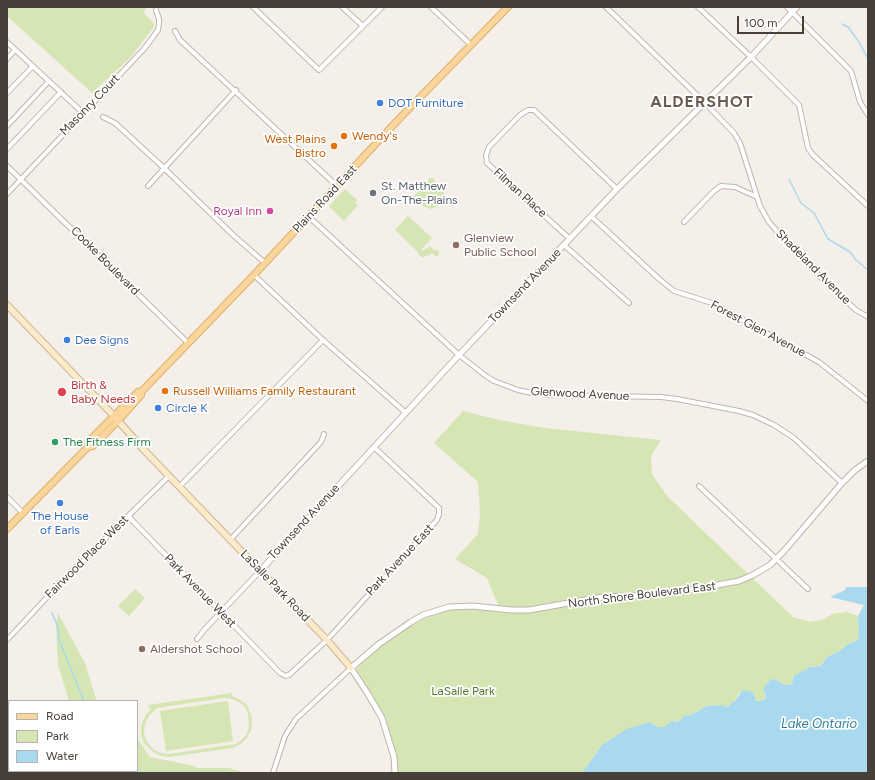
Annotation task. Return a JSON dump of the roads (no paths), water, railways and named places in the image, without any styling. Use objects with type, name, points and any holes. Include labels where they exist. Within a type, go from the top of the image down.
[{"type":"main road","name":"Plains Road East","points":[[7,529],[88,447],[93,446],[116,418],[141,395],[142,391],[254,275],[470,44],[508,7]]},
{"type":"main road","name":"LaSalle Park Road","points":[[7,305],[116,418],[179,487],[327,640],[351,668]]},
{"type":"street","points":[[253,7],[319,70],[382,7]]},
{"type":"street","points":[[342,7],[363,26]]},
{"type":"street","points":[[431,7],[470,44]]},
{"type":"street","name":"Shadeland Avenue","points":[[606,7],[734,133],[740,143],[760,206],[769,222],[816,273],[856,310],[868,317]]},
{"type":"street","points":[[698,7],[799,105],[802,112],[808,148],[813,155],[868,206]]},
{"type":"street","points":[[787,7],[851,71],[860,102],[868,115]]},
{"type":"street","name":"Townsend Avenue","points":[[260,571],[459,355],[617,189],[751,57],[797,7]]},
{"type":"street","name":"Masonry Court","points":[[7,194],[144,49],[158,30],[159,19],[156,10]]},
{"type":"street","points":[[175,31],[180,40],[236,90],[337,186]]},
{"type":"street","points":[[7,42],[83,113]]},
{"type":"street","points":[[7,59],[15,50]]},
{"type":"street","points":[[7,93],[33,66]]},
{"type":"street","points":[[7,126],[49,82]]},
{"type":"street","points":[[148,186],[236,90]]},
{"type":"street","points":[[7,149],[61,92]]},
{"type":"street","name":"Filman Place","points":[[570,239],[487,163],[486,155],[489,147],[520,115],[528,110],[534,110],[617,189]]},
{"type":"street","points":[[103,117],[115,123],[232,234],[265,263]]},
{"type":"street","name":"Cooke Boulevard","points":[[7,166],[188,343]]},
{"type":"street","points":[[684,222],[714,191],[721,186],[735,187],[757,196]]},
{"type":"street","name":"Glenwood Avenue","points":[[308,216],[459,355],[494,381],[518,390],[549,395],[677,399],[753,415],[774,425],[794,438],[842,482]]},
{"type":"street","name":"Forest Glen Avenue","points":[[592,217],[674,291],[712,303],[819,362],[868,401]]},
{"type":"street","points":[[564,245],[629,303]]},
{"type":"street","points":[[254,275],[323,340],[406,413]]},
{"type":"street","points":[[179,487],[323,340]]},
{"type":"street","points":[[230,540],[321,442],[324,434]]},
{"type":"street","name":"Park Avenue East","points":[[327,640],[437,520],[439,514],[439,508],[374,447]]},
{"type":"street","name":"North Shore Boulevard East","points":[[351,668],[378,644],[411,622],[423,615],[442,609],[465,606],[529,610],[603,597],[653,595],[679,592],[739,581],[770,565],[789,546],[842,482],[868,461]]},
{"type":"street","name":"Fairwood Place West","points":[[7,640],[52,591],[169,476]]},
{"type":"street","points":[[699,486],[777,558],[808,589]]},
{"type":"street","points":[[7,498],[23,513]]},
{"type":"street","name":"Park Avenue West","points":[[128,516],[283,675],[286,676],[292,674],[327,640]]},
{"type":"street","points":[[197,639],[260,571]]},
{"type":"street","points":[[273,773],[285,736],[296,719],[351,668]]},
{"type":"street","name":"LaSalle Park Road","points":[[351,668],[382,718],[394,757],[395,773]]},
{"type":"water","name":"Lake Ontario","points":[[846,587],[868,587],[868,773],[582,773],[602,745],[627,729],[650,722],[657,727],[664,727],[672,721],[677,722],[684,716],[693,714],[707,706],[729,706],[735,701],[743,690],[753,692],[755,701],[761,701],[765,699],[766,695],[763,690],[771,679],[785,685],[789,685],[792,683],[794,676],[810,667],[820,666],[827,657],[842,650],[846,645],[858,639],[858,616],[864,605],[830,597],[845,590]]},
{"type":"waterway","points":[[842,24],[848,27],[859,42],[868,59]]},
{"type":"waterway","points":[[789,179],[801,203],[814,213],[828,239],[850,252],[856,260],[868,270]]},
{"type":"waterway","points":[[52,613],[58,627],[59,640],[84,700]]},
{"type":"waterway","points":[[138,770],[143,773]]},
{"type":"place","name":"DOT Furniture","points":[[380,103]]},
{"type":"place","name":"Wendy's","points":[[344,136]]},
{"type":"place","name":"West Plains Bistro","points":[[334,146]]},
{"type":"place","name":"St. Matthew On-The-Plains","points":[[373,193]]},
{"type":"place","name":"Royal Inn","points":[[270,211]]},
{"type":"place","name":"Glenview Public School","points":[[456,245]]},
{"type":"place","name":"Dee Signs","points":[[67,340]]},
{"type":"place","name":"Russell Williams Family Restaurant","points":[[165,391]]},
{"type":"place","name":"Birth & Baby Needs","points":[[62,392]]},
{"type":"place","name":"Circle K","points":[[158,408]]},
{"type":"place","name":"The Fitness Firm","points":[[55,442]]},
{"type":"place","name":"The House of Earls","points":[[60,503]]},
{"type":"place","name":"Aldershot School","points":[[142,649]]},
{"type":"district","name":"ALDERSHOT","points":[[702,102]]},
{"type":"park label","name":"LaSalle Park","points":[[463,691]]}]
